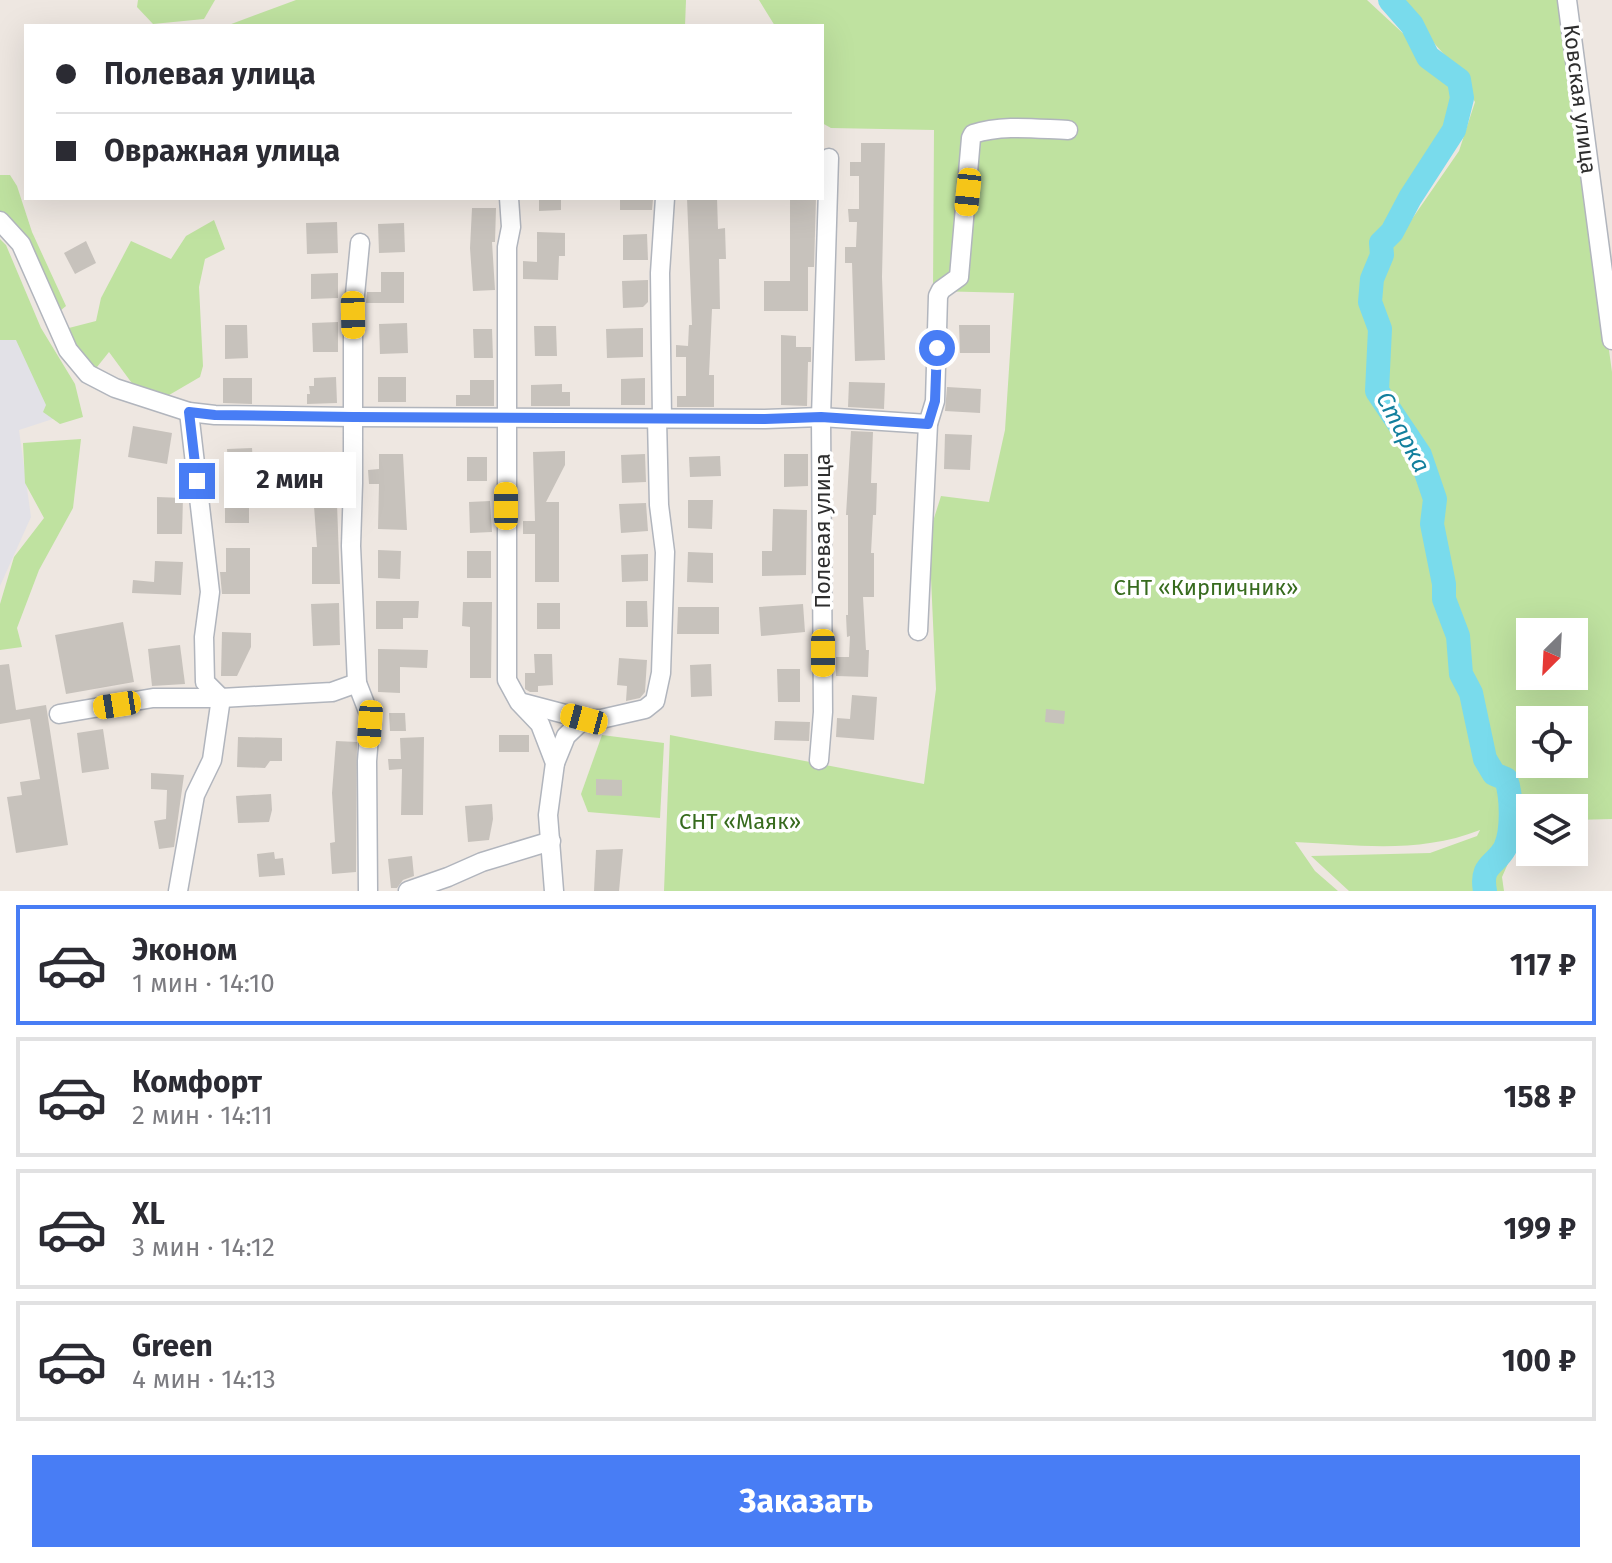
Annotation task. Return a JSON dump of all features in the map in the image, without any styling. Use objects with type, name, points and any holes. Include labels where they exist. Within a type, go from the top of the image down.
[{"type":"street","name":"Ковская улица","points":[[1567,0],[1612,340]]},
{"type":"street","points":[[918,631],[928,424],[935,401],[938,296],[941,290],[959,277],[973,134],[1016,128],[1068,130]]},
{"type":"street","name":"Полевая улица","points":[[819,760],[823,712],[821,417],[829,158]]},
{"type":"street","points":[[509,200],[505,418],[507,680],[519,702],[540,724],[555,763]]},
{"type":"street","points":[[519,702],[584,719],[601,719],[645,709],[655,701],[661,673],[665,552],[659,505],[660,273],[665,200]]},
{"type":"street","points":[[0,221],[21,244],[68,350],[88,374],[118,389],[189,412],[353,417],[821,417],[928,424]]},
{"type":"street","points":[[360,243],[353,315],[351,546],[357,683],[370,724],[367,761],[368,891]]},
{"type":"street","points":[[189,412],[210,592],[204,637],[205,682],[221,698]]},
{"type":"street","points":[[59,714],[153,698],[332,692],[357,683]]},
{"type":"street","points":[[179,888],[195,795],[212,760],[221,698]]},
{"type":"street","points":[[554,891],[548,815],[555,763],[566,736],[584,719]]},
{"type":"street","points":[[408,891],[482,862],[551,841]]},
{"type":"shaded area","points":[[25,326],[62,416],[19,430],[31,517],[0,586],[0,327]]},
{"type":"green space","points":[[138,0],[215,0],[204,19],[153,24],[137,7]]},
{"type":"green space","points":[[296,0],[686,0],[685,24],[231,24]]},
{"type":"green space","name":"СНТ «Кирпичник»","points":[[759,0],[1367,0],[1407,37],[1412,25],[1428,57],[1459,80],[1462,98],[1454,130],[1392,232],[1382,243],[1382,255],[1372,279],[1370,302],[1380,329],[1377,391],[1420,455],[1435,499],[1432,524],[1444,599],[1458,636],[1461,673],[1471,693],[1482,742],[1474,692],[1464,671],[1461,636],[1447,599],[1447,583],[1435,524],[1439,499],[1423,453],[1380,390],[1383,330],[1373,302],[1374,281],[1385,258],[1459,151],[1475,102],[1456,68],[1396,0],[1561,0],[1612,372],[1612,819],[1588,820],[1588,794],[1516,794],[1516,849],[1502,877],[1504,891],[1349,891],[1311,856],[1430,853],[1477,836],[1480,830],[1457,838],[1411,845],[1295,842],[1315,871],[1338,891],[664,891],[670,735],[924,784],[936,689],[929,534],[941,496],[989,502],[1005,430],[1014,293],[933,291],[934,130],[831,128],[824,124],[824,24],[774,24]]},
{"type":"green space","points":[[0,175],[10,175],[17,186],[32,232],[66,306],[55,315],[0,217]]},
{"type":"green space","points":[[214,220],[225,249],[205,259],[199,287],[203,366],[200,377],[164,398],[134,386],[109,352],[93,372],[65,329],[96,321],[101,298],[131,241],[171,259],[186,236]]},
{"type":"green space","points":[[0,239],[6,245],[41,328],[75,384],[83,417],[60,424],[43,412],[46,405],[16,340],[0,340]]},
{"type":"green space","points":[[81,439],[73,508],[39,570],[17,628],[22,647],[0,650],[0,604],[14,557],[44,518],[25,483],[23,443]]},
{"type":"green space","points":[[602,735],[664,743],[660,818],[588,812],[581,794]]},
{"type":"building","points":[[861,143],[885,143],[882,277],[885,360],[855,361],[852,263],[845,263],[845,247],[856,247],[857,222],[849,222],[848,209],[859,209],[859,176],[850,176],[850,162],[861,162]]},
{"type":"building","points":[[539,200],[561,200],[561,210],[539,211]]},
{"type":"building","points":[[620,200],[653,200],[652,210],[620,210]]},
{"type":"building","points":[[687,200],[717,200],[718,229],[725,228],[726,259],[719,259],[720,309],[712,309],[709,375],[714,375],[714,407],[677,407],[677,396],[686,396],[686,357],[676,357],[676,345],[688,346],[689,325],[692,325]]},
{"type":"building","points":[[790,200],[816,200],[814,267],[808,267],[808,311],[764,311],[764,281],[790,281]]},
{"type":"building","points":[[472,208],[496,208],[495,242],[492,242],[495,290],[473,291],[470,248]]},
{"type":"building","points":[[337,222],[338,253],[307,254],[306,223]]},
{"type":"building","points":[[404,223],[405,252],[379,253],[378,224]]},
{"type":"building","points":[[537,232],[565,233],[565,256],[559,256],[558,280],[523,279],[523,261],[537,262]]},
{"type":"building","points":[[647,234],[648,260],[623,260],[623,235]]},
{"type":"building","points":[[86,241],[96,263],[75,274],[64,253]]},
{"type":"building","points":[[381,272],[404,272],[404,303],[366,303],[367,292],[381,292]]},
{"type":"building","points":[[338,273],[338,298],[311,299],[311,274]]},
{"type":"building","points":[[648,280],[648,302],[643,307],[623,308],[622,281]]},
{"type":"building","points":[[338,322],[338,352],[313,352],[312,323]]},
{"type":"building","points":[[407,323],[408,353],[380,354],[379,324]]},
{"type":"building","points":[[225,325],[247,325],[248,358],[225,359]]},
{"type":"building","points":[[959,325],[990,325],[990,353],[960,353]]},
{"type":"building","points":[[534,326],[556,326],[557,356],[535,356]]},
{"type":"building","points":[[643,328],[643,357],[607,358],[606,329]]},
{"type":"building","points":[[473,329],[492,329],[493,358],[474,358]]},
{"type":"building","points":[[781,335],[796,336],[796,347],[811,347],[807,406],[781,405]]},
{"type":"building","points":[[336,377],[337,403],[307,404],[309,386],[314,386],[314,378]]},
{"type":"building","points":[[378,377],[406,377],[406,402],[378,402]]},
{"type":"building","points":[[223,378],[252,378],[252,404],[223,403]]},
{"type":"building","points":[[645,378],[645,405],[621,405],[621,379]]},
{"type":"building","points":[[470,380],[494,380],[494,406],[456,406],[456,395],[470,395]]},
{"type":"building","points":[[849,382],[885,383],[884,409],[848,407]]},
{"type":"building","points":[[562,384],[562,392],[570,392],[570,406],[531,406],[531,385]]},
{"type":"building","points":[[947,387],[981,389],[980,413],[945,411]]},
{"type":"building","points":[[133,426],[172,433],[167,464],[128,457]]},
{"type":"building","points":[[851,431],[873,432],[871,483],[877,483],[871,553],[874,553],[874,597],[863,597],[866,650],[869,650],[868,677],[836,676],[836,657],[849,657],[846,515]]},
{"type":"building","points":[[945,434],[972,435],[970,470],[944,469]]},
{"type":"building","points":[[252,448],[254,478],[229,479],[227,449]]},
{"type":"building","points":[[565,451],[565,465],[546,502],[559,502],[559,582],[535,582],[535,534],[523,534],[523,521],[535,521],[533,452]]},
{"type":"building","points":[[337,453],[340,465],[337,475],[302,476],[302,455]]},
{"type":"building","points":[[379,454],[403,454],[407,530],[378,529],[379,484],[369,484],[368,470],[379,469]]},
{"type":"building","points":[[645,454],[646,482],[622,483],[621,455]]},
{"type":"building","points":[[784,454],[808,454],[808,486],[784,487]]},
{"type":"building","points":[[720,456],[721,476],[690,477],[689,457]]},
{"type":"building","points":[[467,457],[487,457],[487,481],[467,481]]},
{"type":"building","points":[[157,497],[183,498],[182,534],[157,534]]},
{"type":"building","points":[[688,500],[713,500],[712,529],[688,528]]},
{"type":"building","points":[[225,501],[249,501],[249,523],[225,523]]},
{"type":"building","points":[[490,501],[492,532],[470,533],[469,502]]},
{"type":"building","points":[[646,503],[648,531],[621,533],[619,504]]},
{"type":"building","points":[[337,504],[340,584],[312,584],[312,547],[317,547],[314,506]]},
{"type":"building","points":[[773,509],[807,510],[806,575],[762,576],[762,551],[772,551]]},
{"type":"building","points":[[226,548],[250,548],[250,594],[222,594],[220,572],[226,572]]},
{"type":"building","points":[[378,550],[401,551],[400,579],[378,578]]},
{"type":"building","points":[[467,551],[491,551],[491,578],[467,578]]},
{"type":"building","points":[[688,552],[713,553],[713,583],[687,582]]},
{"type":"building","points":[[648,554],[648,581],[622,582],[621,555]]},
{"type":"building","points":[[155,561],[183,562],[181,595],[132,593],[133,580],[154,582]]},
{"type":"building","points":[[376,601],[419,601],[418,618],[403,618],[403,629],[376,629]]},
{"type":"building","points":[[626,601],[647,601],[648,627],[626,627]]},
{"type":"building","points":[[463,602],[492,602],[491,678],[470,678],[470,627],[462,626]]},
{"type":"building","points":[[339,603],[340,645],[313,646],[311,604]]},
{"type":"building","points":[[537,603],[560,603],[560,629],[537,629]]},
{"type":"building","points":[[803,604],[805,632],[761,636],[759,607]]},
{"type":"building","points":[[678,607],[719,607],[719,634],[677,634]]},
{"type":"building","points":[[123,622],[134,682],[66,694],[55,635]]},
{"type":"building","points":[[222,632],[251,633],[251,647],[237,676],[221,676]]},
{"type":"building","points":[[180,645],[185,684],[152,686],[148,649]]},
{"type":"building","points":[[378,649],[428,650],[427,668],[400,667],[400,693],[378,692]]},
{"type":"building","points":[[534,654],[552,654],[553,685],[538,686],[538,692],[530,692],[525,689],[525,673],[535,673]]},
{"type":"building","points":[[619,658],[647,660],[645,692],[640,698],[626,701],[627,686],[617,685]]},
{"type":"building","points":[[9,664],[16,710],[46,705],[68,845],[16,853],[7,797],[22,795],[20,782],[40,779],[30,719],[0,724],[0,665]]},
{"type":"building","points":[[711,664],[712,696],[691,697],[690,665]]},
{"type":"building","points":[[777,669],[800,669],[800,702],[778,702]]},
{"type":"building","points":[[852,695],[877,697],[874,740],[836,737],[837,718],[850,719]]},
{"type":"building","points":[[1046,709],[1065,711],[1064,724],[1045,722]]},
{"type":"building","points":[[389,713],[405,713],[406,731],[390,731]]},
{"type":"building","points":[[775,721],[810,722],[809,741],[774,740]]},
{"type":"building","points":[[103,729],[109,769],[82,773],[77,733]]},
{"type":"building","points":[[499,735],[529,735],[529,752],[499,752]]},
{"type":"building","points":[[238,737],[282,738],[282,761],[270,761],[265,768],[237,767]]},
{"type":"building","points":[[424,737],[423,815],[401,815],[402,769],[389,770],[388,759],[401,759],[400,738]]},
{"type":"building","points":[[336,741],[357,742],[356,872],[332,874],[330,843],[335,842],[332,793]]},
{"type":"building","points":[[151,773],[184,775],[174,847],[159,849],[154,821],[166,819],[167,790],[151,789]]},
{"type":"building","points":[[596,779],[622,780],[622,796],[596,795]]},
{"type":"building","points":[[271,794],[269,822],[238,823],[236,796]]},
{"type":"building","points":[[492,804],[489,840],[468,842],[465,806]]},
{"type":"building","points":[[623,849],[619,891],[594,891],[596,850]]},
{"type":"building","points":[[274,852],[275,859],[283,858],[285,875],[259,877],[257,854]]},
{"type":"building","points":[[412,856],[414,876],[403,880],[397,888],[391,888],[388,859]]},
{"type":"waterway","name":"Старка","points":[[1390,0],[1412,25],[1428,57],[1459,80],[1462,98],[1454,130],[1392,232],[1381,243],[1382,255],[1372,279],[1370,302],[1380,329],[1377,391],[1420,455],[1435,499],[1432,524],[1444,599],[1458,636],[1461,674],[1471,693],[1485,759],[1494,774],[1506,779],[1508,786],[1511,814],[1508,841],[1486,870],[1485,891]]},
{"type":"route","points":[[197,481],[189,412],[353,417],[821,417],[928,424],[934,411],[937,348]]},
{"type":"park label","name":"СНТ «Маяк»","points":[[740,821]]}]
